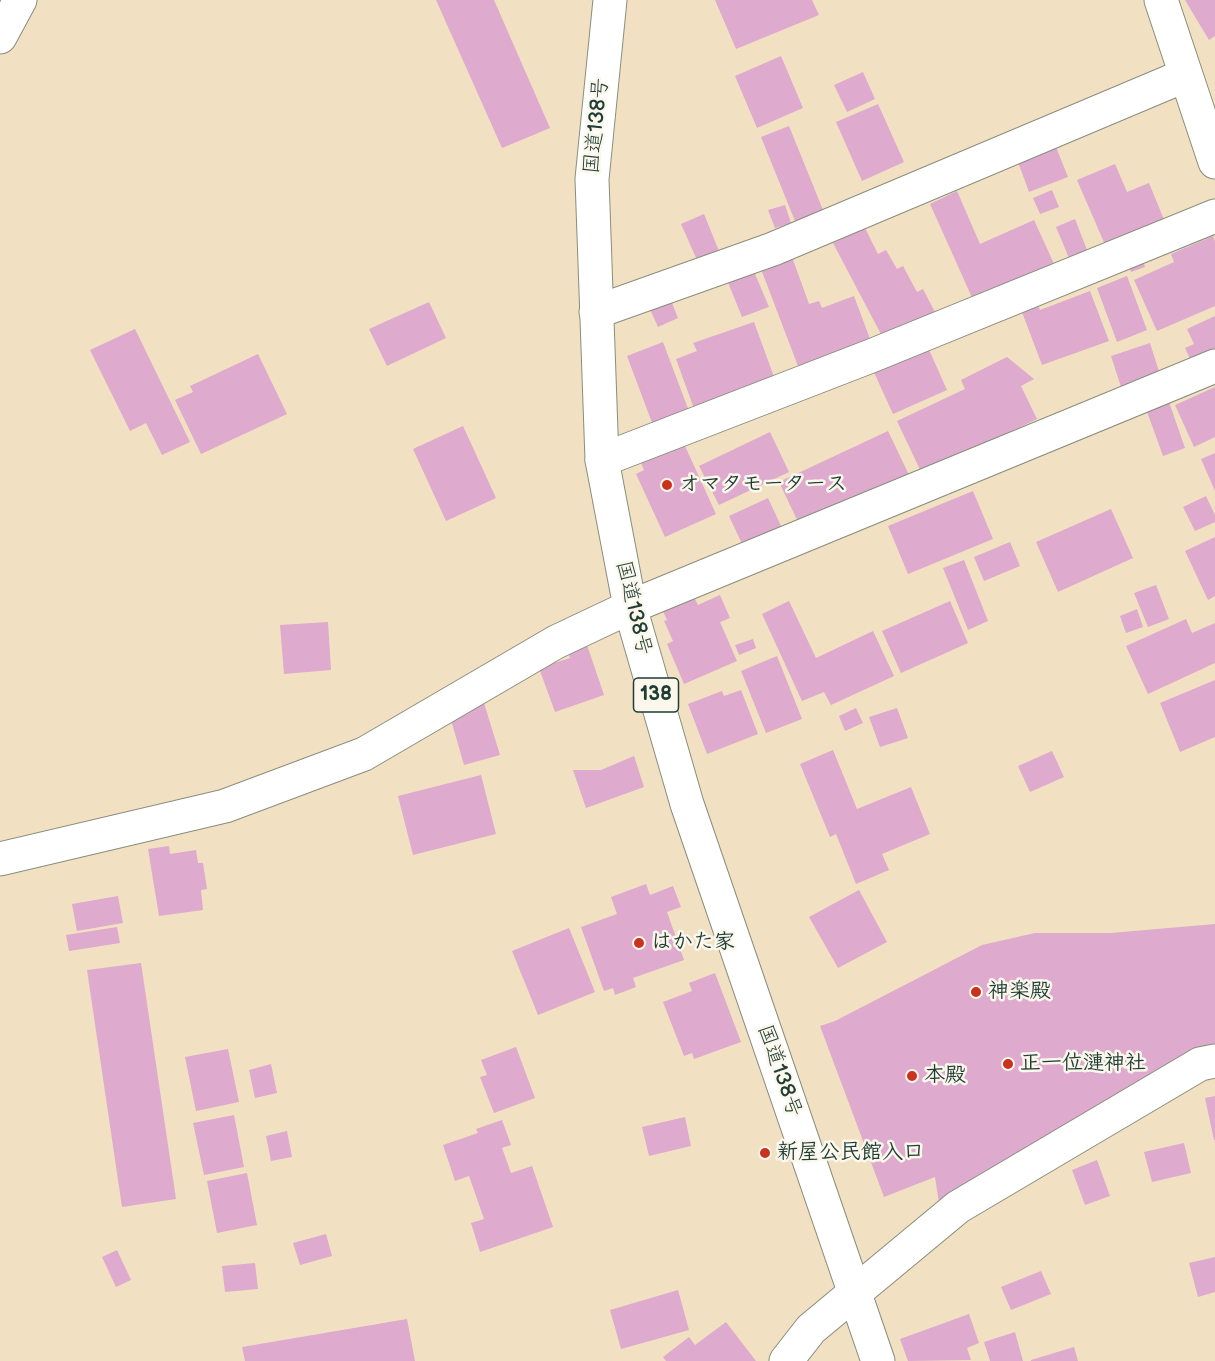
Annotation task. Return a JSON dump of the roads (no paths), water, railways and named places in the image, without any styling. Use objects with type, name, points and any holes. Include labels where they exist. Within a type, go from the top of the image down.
[{"type":"main road","points":[[0,37],[21,0]]},
{"type":"main road","name":"国道138号","points":[[610,0],[592,179],[596,312],[603,460],[630,608],[687,804],[878,1361]]},
{"type":"main road","points":[[1161,0],[1186,75],[1208,116],[1215,162]]},
{"type":"main road","points":[[596,312],[773,249],[1186,75]]},
{"type":"main road","points":[[603,460],[882,352],[1215,216]]},
{"type":"main road","points":[[0,859],[225,806],[364,754],[556,642],[630,608],[1215,366]]},
{"type":"main road","points":[[786,1361],[811,1329],[958,1207],[1200,1064],[1215,1061]]},
{"type":"place","name":"オマタモータース","points":[[667,485]]},
{"type":"place","name":"はかた家","points":[[639,943]]},
{"type":"place","name":"神楽殿","points":[[976,992]]},
{"type":"place","name":"正一位漣神社","points":[[1008,1064]]},
{"type":"place","name":"本殿","points":[[912,1076]]},
{"type":"place","name":"新屋公民館入口","points":[[765,1153]]}]
